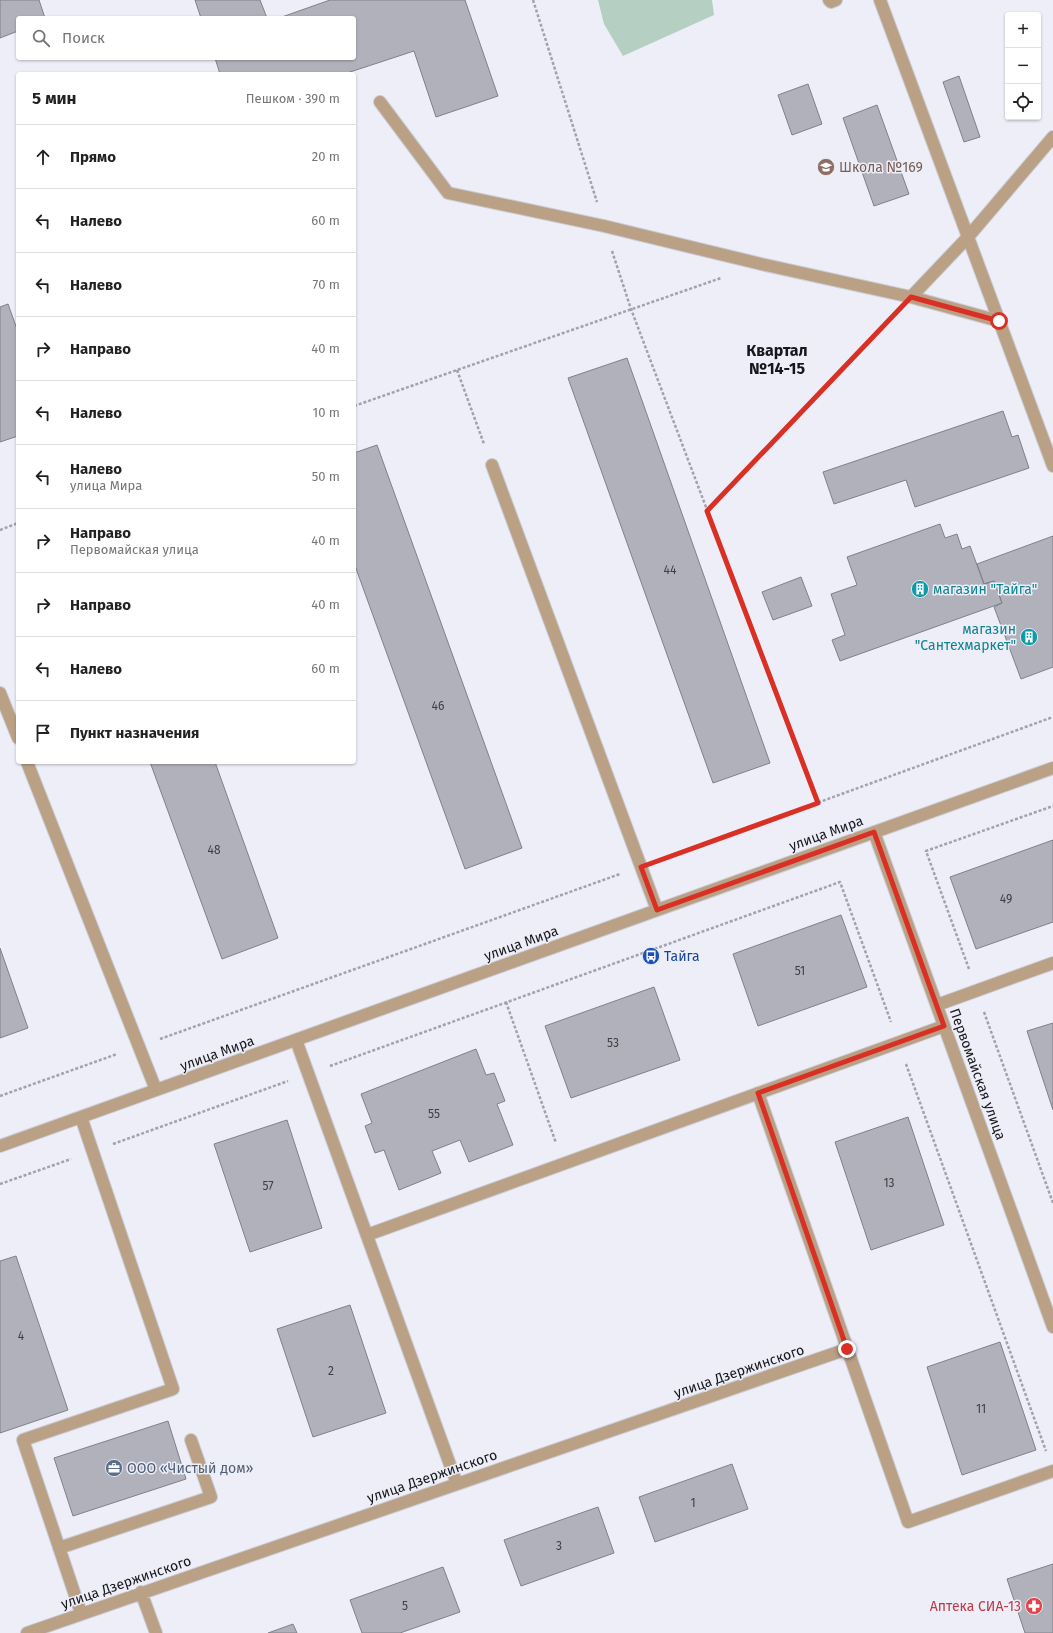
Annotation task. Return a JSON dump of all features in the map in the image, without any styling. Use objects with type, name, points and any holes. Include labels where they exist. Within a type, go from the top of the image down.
[{"type":"street","points":[[829,0],[830,2],[836,0]]},
{"type":"street","points":[[880,0],[1053,466]]},
{"type":"street","points":[[380,102],[448,193],[604,226],[761,264],[911,297],[999,321]]},
{"type":"street","points":[[911,297],[968,237],[1053,137]]},
{"type":"street","points":[[492,465],[657,910]]},
{"type":"street","points":[[0,693],[16,733]]},
{"type":"street","points":[[28,764],[156,1090]]},
{"type":"street","name":"улица Мира","points":[[0,1146],[1053,768]]},
{"type":"street","name":"Первомайская улица","points":[[874,832],[1053,1327]]},
{"type":"street","points":[[937,1006],[1053,963]]},
{"type":"street","points":[[367,1235],[944,1026]]},
{"type":"street","points":[[296,1040],[457,1484]]},
{"type":"street","points":[[758,1093],[908,1522],[1053,1471]]},
{"type":"street","points":[[81,1117],[173,1389],[23,1440],[81,1613]]},
{"type":"street","name":"улица Дзержинского","points":[[27,1633],[141,1592],[847,1349]]},
{"type":"street","points":[[59,1548],[211,1497],[191,1440]]},
{"type":"street","points":[[141,1592],[156,1633]]},
{"type":"path","points":[[534,0],[631,309],[818,803]]},
{"type":"path","points":[[356,405],[725,277]]},
{"type":"path","points":[[707,511],[911,297]]},
{"type":"path","points":[[457,370],[492,465]]},
{"type":"path","points":[[0,530],[16,524]]},
{"type":"path","points":[[0,1096],[641,867],[1053,717]]},
{"type":"path","points":[[1053,806],[926,851],[1053,1203]]},
{"type":"path","points":[[0,1184],[840,882],[1048,1456]]},
{"type":"path","points":[[506,1002],[563,1164]]},
{"type":"green space","points":[[598,0],[712,0],[714,15],[623,56],[604,24]]},
{"type":"building","points":[[0,0],[39,0],[44,16],[16,16],[16,32],[0,38]]},
{"type":"building","points":[[195,0],[260,0],[266,16],[200,16]]},
{"type":"building","points":[[330,0],[465,0],[498,96],[436,117],[414,51],[350,72],[219,72],[216,60],[356,60],[356,16],[285,16]]},
{"type":"building","points":[[959,76],[980,137],[964,142],[943,82]]},
{"type":"building","points":[[808,84],[822,124],[792,135],[778,95]]},
{"type":"building","points":[[877,105],[909,194],[874,206],[843,118]]},
{"type":"building","points":[[8,304],[16,326],[16,437],[0,442],[0,307]]},
{"type":"building","points":[[627,358],[770,763],[713,783],[568,378]]},
{"type":"building","points":[[1003,411],[1012,437],[1018,435],[1029,468],[915,507],[906,480],[834,504],[823,472]]},
{"type":"building","points":[[377,445],[522,848],[465,869],[356,569],[356,452]]},
{"type":"building","name":"магазин \"Тайга\"","points":[[940,524],[945,538],[957,534],[962,549],[970,546],[984,584],[994,581],[1002,603],[840,661],[832,640],[845,635],[831,594],[857,585],[847,557]]},
{"type":"building","name":"магазин \"Сантехмаркет\"","points":[[1053,536],[1053,667],[1021,679],[994,607],[1002,603],[994,581],[984,584],[977,564]]},
{"type":"building","points":[[801,577],[812,606],[773,620],[762,592]]},
{"type":"building","points":[[151,764],[216,764],[278,938],[222,959]]},
{"type":"building","points":[[1053,840],[1053,922],[976,949],[950,877]]},
{"type":"building","points":[[841,915],[867,987],[758,1026],[733,954]]},
{"type":"building","points":[[0,948],[28,1028],[0,1038]]},
{"type":"building","points":[[654,987],[680,1060],[571,1098],[545,1026]]},
{"type":"building","points":[[1053,1023],[1053,1110],[1027,1031]]},
{"type":"building","points":[[476,1049],[486,1075],[494,1073],[505,1101],[497,1104],[513,1145],[469,1162],[460,1140],[432,1151],[441,1173],[399,1190],[384,1150],[375,1153],[365,1126],[372,1123],[361,1094]]},
{"type":"building","points":[[908,1117],[944,1225],[871,1250],[835,1142]]},
{"type":"building","points":[[287,1120],[322,1228],[250,1252],[214,1144]]},
{"type":"building","points":[[16,1256],[68,1410],[0,1433],[0,1261]]},
{"type":"building","points":[[350,1305],[386,1413],[313,1437],[277,1329]]},
{"type":"building","points":[[1000,1342],[1036,1450],[962,1475],[927,1367]]},
{"type":"building","points":[[168,1421],[186,1479],[73,1516],[54,1458]]},
{"type":"building","points":[[732,1464],[748,1509],[655,1542],[639,1497]]},
{"type":"building","points":[[598,1507],[614,1553],[521,1586],[504,1540]]},
{"type":"building","name":"Аптека СИА-13","points":[[1053,1564],[1053,1633],[1025,1633],[1007,1579]]},
{"type":"building","points":[[443,1567],[460,1612],[400,1633],[362,1633],[350,1600]]},
{"type":"building","points":[[293,1624],[297,1633],[268,1633]]},
{"type":"place","name":"Школа №169","points":[[826,167]]},
{"type":"place","name":"магазин \"Тайга\"","points":[[920,589]]},
{"type":"place","name":"магазин \"Сантехмаркет\"","points":[[1029,637]]},
{"type":"place","name":"Тайга","points":[[651,956]]},
{"type":"place","name":"ООО «Чистый дом»","points":[[114,1468]]},
{"type":"place","name":"Аптека СИА-13","points":[[1034,1606]]},
{"type":"district","name":"Квартал №14-15","points":[[777,359]]},
{"type":"route","points":[[847,1349],[758,1093],[944,1026],[874,832],[657,910],[641,867],[818,803],[707,511],[911,297],[999,321]]}]
